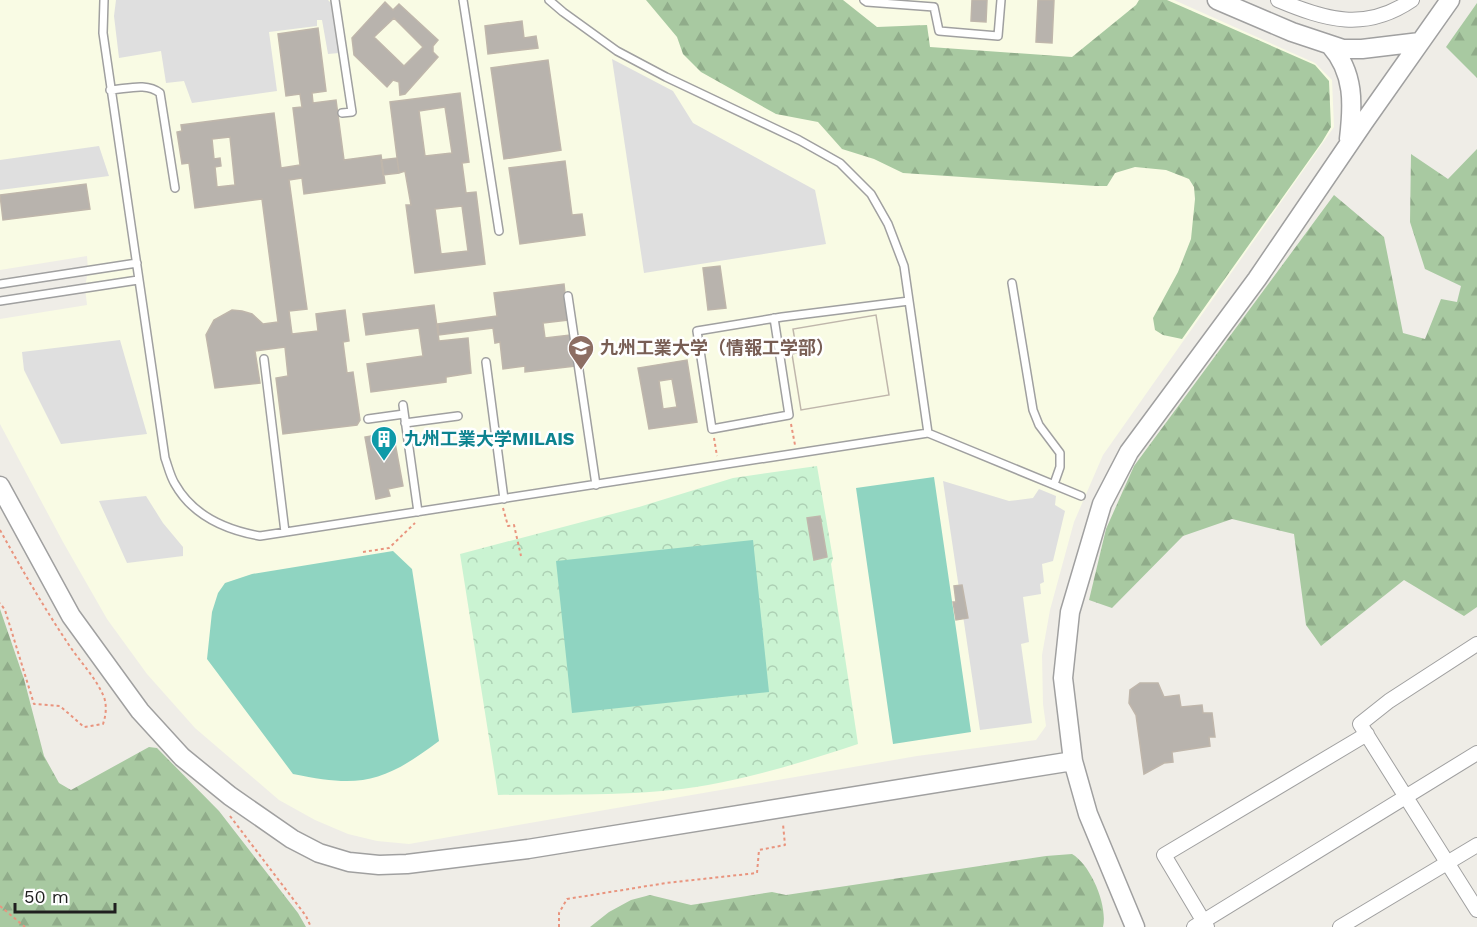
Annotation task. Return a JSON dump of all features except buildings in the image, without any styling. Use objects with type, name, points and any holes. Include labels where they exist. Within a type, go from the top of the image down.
[{"type":"street","points":[[1217,0],[1292,32],[1343,49],[1420,42]]},
{"type":"street","points":[[1278,0],[1315,14],[1350,21],[1386,14],[1407,2]]},
{"type":"street","points":[[1310,0],[1315,14]]},
{"type":"street","points":[[1135,927],[1088,814],[1073,760],[1063,678],[1070,612],[1102,504],[1129,452],[1257,279],[1450,0]]},
{"type":"street","points":[[1330,45],[1345,66],[1350,84],[1353,101],[1348,145]]},
{"type":"street","points":[[0,486],[71,616],[140,711],[182,756],[230,796],[292,839],[319,853],[349,862],[379,865],[407,864],[528,849],[1073,760]]},
{"type":"street","points":[[1477,645],[1389,700],[1360,724],[1477,910]]},
{"type":"street","points":[[1366,734],[1164,855],[1201,925],[1477,753]]},
{"type":"street","points":[[1340,927],[1477,845]]},
{"type":"lane","points":[[104,0],[102,33],[165,458],[174,484],[189,504],[211,521],[237,532],[260,536],[928,433],[1081,496]]},
{"type":"lane","points":[[335,0],[352,112],[342,113]]},
{"type":"lane","points":[[463,0],[499,231]]},
{"type":"lane","points":[[549,0],[617,51],[666,77],[799,140],[840,163],[871,194],[888,224],[904,266],[928,433]]},
{"type":"lane","points":[[866,1],[934,3],[939,31],[998,36],[1001,0]]},
{"type":"lane","points":[[110,90],[146,87],[154,88],[160,93],[175,188]]},
{"type":"lane","points":[[0,284],[137,263]]},
{"type":"lane","points":[[74,273],[76,289]]},
{"type":"lane","points":[[0,300],[138,280]]},
{"type":"lane","points":[[1012,283],[1033,410],[1039,425],[1060,453],[1061,459],[1054,484]]},
{"type":"lane","points":[[568,296],[596,485]]},
{"type":"lane","points":[[774,318],[789,415],[712,429],[697,331],[774,318],[909,302]]},
{"type":"lane","points":[[264,359],[285,532]]},
{"type":"lane","points":[[486,362],[503,499]]},
{"type":"lane","points":[[403,405],[418,512]]},
{"type":"lane","points":[[368,419],[404,414]]},
{"type":"lane","points":[[405,423],[458,416]]},
{"type":"path","points":[[789,415],[797,454]]},
{"type":"path","points":[[712,429],[719,466]]},
{"type":"path","points":[[503,499],[508,526],[514,525],[521,556]]},
{"type":"path","points":[[363,552],[389,548],[419,519],[418,512]]},
{"type":"path","points":[[0,530],[40,602],[69,646],[95,679],[105,699],[106,715],[103,724],[84,727],[60,706],[34,704],[5,610],[0,603]]},
{"type":"path","points":[[228,814],[312,927]]},
{"type":"path","points":[[559,927],[559,913],[567,899],[666,883],[757,873],[759,850],[786,845],[782,819]]},
{"type":"path","points":[[0,906],[25,927]]},
{"type":"shaded area","name":"九州工業大学（情報工学部）","points":[[0,0],[1174,0],[1315,63],[1332,80],[1334,127],[1103,455],[1074,522],[1050,610],[1042,655],[1046,726],[1036,740],[917,756],[409,844],[377,841],[348,834],[315,820],[279,800],[195,728],[147,674],[107,619],[0,424],[0,319],[87,305],[85,288],[88,270],[87,256],[0,270]]},
{"type":"shaded area","points":[[116,0],[328,0],[331,3],[339,53],[328,54],[322,20],[317,20],[317,26],[269,32],[277,91],[192,103],[184,81],[166,83],[161,51],[119,58],[114,16]]},
{"type":"shaded area","points":[[612,59],[673,91],[693,123],[815,190],[826,244],[644,273]]},
{"type":"shaded area","points":[[99,146],[109,176],[0,190],[0,160]]},
{"type":"shaded area","points":[[120,340],[147,434],[61,444],[24,370],[22,352]]},
{"type":"shaded area","points":[[943,481],[1009,501],[1033,498],[1039,489],[1056,496],[1055,505],[1065,511],[1053,561],[1042,564],[1044,582],[1040,584],[1041,594],[1023,597],[1029,642],[1021,644],[1032,723],[980,730]]},
{"type":"shaded area","points":[[146,496],[163,523],[183,547],[183,556],[127,563],[99,501]]},
{"type":"green space","points":[[646,0],[843,0],[877,27],[927,25],[930,47],[1072,57],[1136,5],[1139,0],[1167,0],[1315,65],[1329,81],[1331,127],[1182,339],[1163,335],[1155,330],[1153,318],[1178,272],[1191,239],[1195,199],[1194,187],[1189,179],[1166,170],[1135,167],[1115,173],[1107,186],[903,173],[874,159],[842,149],[818,122],[776,114],[701,72],[683,54],[677,37]]},
{"type":"green space","points":[[1477,3],[1477,78],[1446,47]]},
{"type":"green space","points":[[1477,149],[1477,607],[1464,616],[1404,580],[1321,646],[1306,625],[1294,534],[1232,519],[1183,536],[1112,608],[1089,600],[1106,529],[1134,466],[1334,195],[1384,237],[1403,333],[1425,339],[1441,299],[1457,302],[1461,286],[1425,269],[1410,222],[1411,154],[1448,179]]},
{"type":"green space","points":[[817,466],[833,559],[831,564],[858,744],[765,772],[682,789],[603,794],[498,795],[460,554],[639,507],[733,478]]},
{"type":"green space","points":[[934,477],[971,732],[893,744],[856,488]]},
{"type":"green space","points":[[753,540],[769,692],[572,713],[556,561]]},
{"type":"green space","points":[[393,551],[412,569],[439,741],[402,766],[386,774],[370,778],[337,781],[293,774],[207,659],[212,612],[218,593],[225,583],[252,574]]},
{"type":"green space","points":[[0,609],[24,679],[44,756],[59,783],[71,790],[149,747],[157,748],[219,811],[298,913],[306,927],[0,927]]},
{"type":"green space","points":[[1072,854],[1086,867],[1096,887],[1103,908],[1103,927],[590,927],[609,912],[631,900],[650,895],[691,905],[772,892],[786,895]]},
{"type":"place","name":"九州工業大学（情報工学部）","points":[[581,371]]},
{"type":"place","name":"九州工業大学MILAIS","points":[[384,462]]}]
